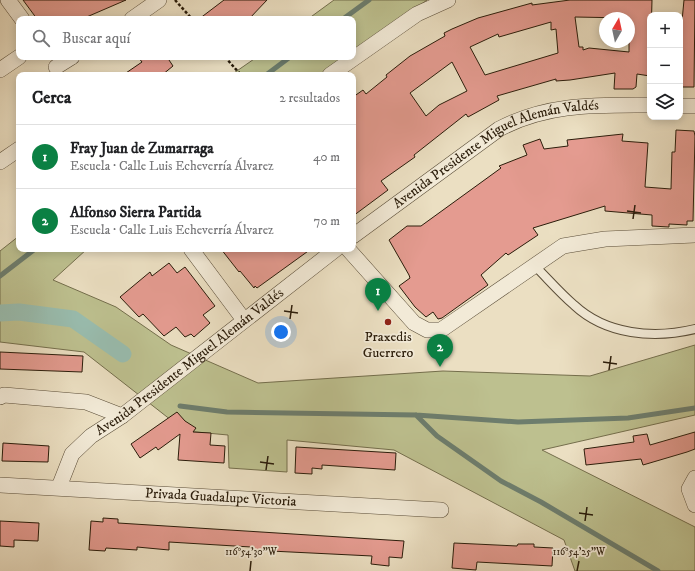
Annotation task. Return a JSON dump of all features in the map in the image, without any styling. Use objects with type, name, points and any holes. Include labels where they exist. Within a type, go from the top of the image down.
[{"type":"street","points":[[8,0],[20,16]]},
{"type":"street","points":[[136,16],[159,0]]},
{"type":"street","points":[[356,57],[417,14],[448,0]]},
{"type":"street","points":[[0,70],[16,59]]},
{"type":"street","points":[[54,66],[66,60]]},
{"type":"street","points":[[334,72],[351,60]]},
{"type":"street","name":"Avenida Presidente Miguel Alemán Valdés","points":[[356,234],[499,129],[519,118],[570,106],[647,106]]},
{"type":"street","points":[[683,106],[695,106]]},
{"type":"street","points":[[0,162],[16,151]]},
{"type":"street","points":[[351,252],[414,322],[427,330],[441,330],[563,246],[605,239],[695,235]]},
{"type":"street","points":[[193,252],[244,320]]},
{"type":"street","name":"Avenida Presidente Miguel Alemán Valdés","points":[[59,487],[72,454],[91,436],[122,416],[332,252]]},
{"type":"street","points":[[0,397],[4,395],[86,402],[122,416]]},
{"type":"street","points":[[692,483],[695,505]]},
{"type":"street","name":"Privada Guadalupe Victoria","points":[[0,485],[59,487],[441,510]]},
{"type":"lane","points":[[535,266],[575,306],[603,324],[640,334],[676,334],[695,328]]},
{"type":"path","points":[[175,0],[189,16]]},
{"type":"path","points":[[228,60],[238,72]]},
{"type":"green space","points":[[334,0],[427,0],[356,52],[356,16],[312,16]]},
{"type":"green space","points":[[253,60],[344,60],[328,72],[235,72]]},
{"type":"green space","points":[[16,238],[16,252],[84,252],[53,280],[116,307],[171,345],[258,383],[443,371],[590,376],[695,345],[695,415],[542,450],[695,527],[695,571],[575,571],[564,540],[394,450],[287,440],[287,472],[229,468],[228,435],[185,431],[84,352],[0,342],[0,251]]},
{"type":"building","points":[[23,0],[126,0],[89,16],[35,16]]},
{"type":"building","points":[[224,0],[267,0],[252,16],[203,16]]},
{"type":"building","points":[[570,0],[652,0],[652,12],[647,12],[647,76],[637,74],[636,87],[633,89],[614,89],[615,73],[570,80],[556,81],[556,79],[497,96],[499,100],[468,117],[466,114],[414,155],[415,157],[381,181],[388,190],[356,214],[356,95],[363,90],[366,94],[387,77],[386,75],[410,56],[445,36],[444,33],[478,18],[532,3],[532,5]],"holes":[[[551,22],[551,30],[556,29],[558,53],[485,75],[470,47],[498,34],[499,37]],[[452,62],[467,91],[439,105],[426,116],[410,93]]]},
{"type":"building","points":[[684,0],[695,0],[694,87],[683,87]]},
{"type":"building","points":[[140,60],[169,60],[173,66],[166,72],[127,72],[142,62]]},
{"type":"building","points":[[676,130],[694,131],[695,136],[693,221],[687,221],[687,225],[669,224],[669,227],[652,226],[652,215],[605,211],[605,206],[533,228],[538,235],[508,255],[506,253],[481,275],[488,285],[442,318],[438,319],[433,312],[426,317],[415,307],[399,286],[410,278],[389,240],[407,226],[421,226],[501,168],[499,166],[527,155],[523,145],[540,139],[544,149],[568,146],[567,140],[623,134],[622,141],[648,143],[645,187],[671,189],[672,152],[675,152]]},
{"type":"building","points":[[223,252],[307,252],[257,288],[255,286],[254,288],[240,271],[239,272]]},
{"type":"building","points":[[169,263],[177,273],[185,267],[215,306],[203,315],[210,323],[194,337],[191,334],[185,337],[176,327],[164,336],[143,314],[139,317],[120,297],[150,272],[152,276]]},
{"type":"building","points":[[0,352],[83,356],[82,372],[0,369]]},
{"type":"building","points":[[177,412],[185,421],[196,428],[193,432],[211,433],[210,445],[225,446],[224,463],[178,460],[180,434],[158,450],[156,447],[140,458],[131,444]]},
{"type":"building","points":[[695,432],[695,449],[687,452],[643,465],[641,459],[586,465],[584,449],[634,442],[633,436],[647,434],[650,445]]},
{"type":"building","points":[[3,443],[49,446],[48,462],[2,461]]},
{"type":"building","points":[[296,447],[396,453],[395,470],[322,465],[322,469],[312,468],[312,474],[295,473]]},
{"type":"building","points":[[103,518],[118,519],[118,523],[404,541],[402,558],[389,557],[389,566],[371,564],[372,556],[250,550],[251,547],[169,542],[169,550],[137,547],[137,550],[106,548],[105,551],[89,550],[91,521],[103,522]]},
{"type":"building","points":[[0,521],[39,523],[38,541],[14,540],[14,547],[0,546]]},
{"type":"building","points":[[454,543],[517,546],[518,544],[534,544],[534,547],[553,548],[552,566],[477,562],[476,570],[452,568]]},
{"type":"waterway","points":[[347,16],[369,0]]},
{"type":"waterway","points":[[270,72],[286,60]]},
{"type":"waterway","points":[[0,276],[31,252]]},
{"type":"waterway","points":[[0,313],[19,312],[73,319],[123,354]]},
{"type":"waterway","points":[[180,406],[227,412],[416,415],[518,422],[628,418],[695,408]]},
{"type":"waterway","points":[[416,415],[437,436],[501,481],[541,502],[658,571]]},
{"type":"place","name":"Fray Juan de Zumarraga","points":[[378,311]]},
{"type":"place","name":"Praxedis Guerrero","points":[[388,322]]},
{"type":"place","name":"Alfonso Sierra Partida","points":[[440,367]]}]
